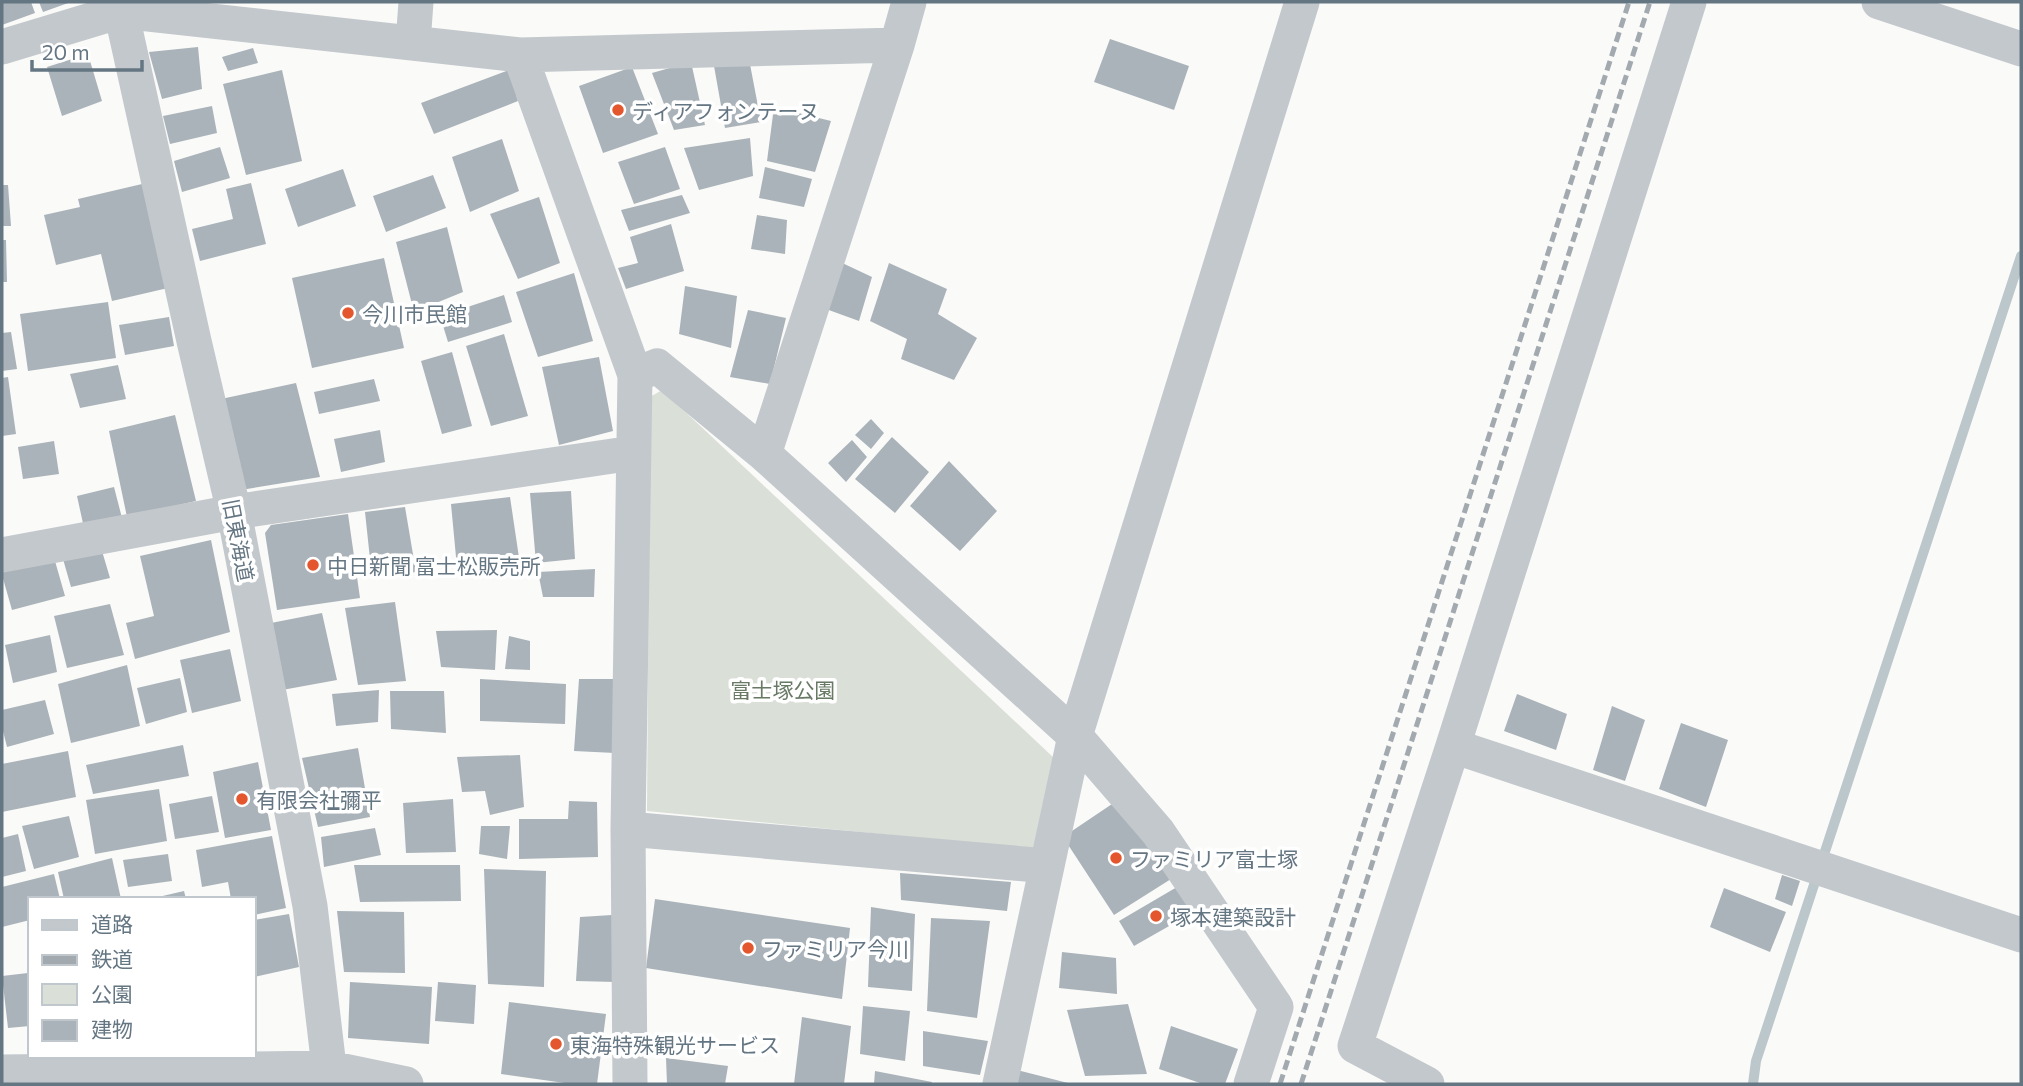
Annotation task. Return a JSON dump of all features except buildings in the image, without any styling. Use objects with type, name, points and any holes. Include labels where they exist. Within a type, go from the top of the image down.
[{"type":"street","points":[[413,43],[416,2]]},
{"type":"street","points":[[764,454],[909,2]]},
{"type":"street","points":[[1000,1084],[1075,736],[1302,2]]},
{"type":"street","points":[[1427,1084],[1355,1046],[1689,2]]},
{"type":"street","points":[[1879,2],[2021,49]]},
{"type":"street","points":[[2,47],[120,6],[520,55],[897,45]]},
{"type":"street","name":"旧東海道","points":[[120,6],[234,512],[310,906],[330,1076]]},
{"type":"street","points":[[520,55],[635,375],[628,828],[630,1084]]},
{"type":"street","points":[[635,375],[657,366],[764,454],[1075,736],[1158,832],[1276,1007],[1251,1084]]},
{"type":"street","points":[[2,555],[234,512],[633,453]]},
{"type":"street","points":[[1453,746],[2021,935]]},
{"type":"street","points":[[628,828],[1047,866]]},
{"type":"street","points":[[2,1072],[330,1076],[406,1084]]},
{"type":"green space","name":"富士塚公園","points":[[662,390],[1054,758],[1034,849],[647,811],[650,397]]},
{"type":"waterway","points":[[1753,1084],[1756,1061],[2021,256]]},
{"type":"railway","points":[[1280,1084],[1629,2]]},
{"type":"railway","points":[[1301,1084],[1650,2]]},
{"type":"place","name":"ディアフォンテーヌ","points":[[618,110]]},
{"type":"place","name":"今川市民館","points":[[348,313]]},
{"type":"place","name":"中日新聞 富士松販売所","points":[[313,565]]},
{"type":"place","name":"有限会社彌平","points":[[242,799]]},
{"type":"place","name":"ファミリア富士塚","points":[[1116,858]]},
{"type":"place","name":"塚本建築設計","points":[[1156,916]]},
{"type":"place","name":"ファミリア今川","points":[[748,948]]},
{"type":"place","name":"東海特殊観光サービス","points":[[556,1044]]}]
